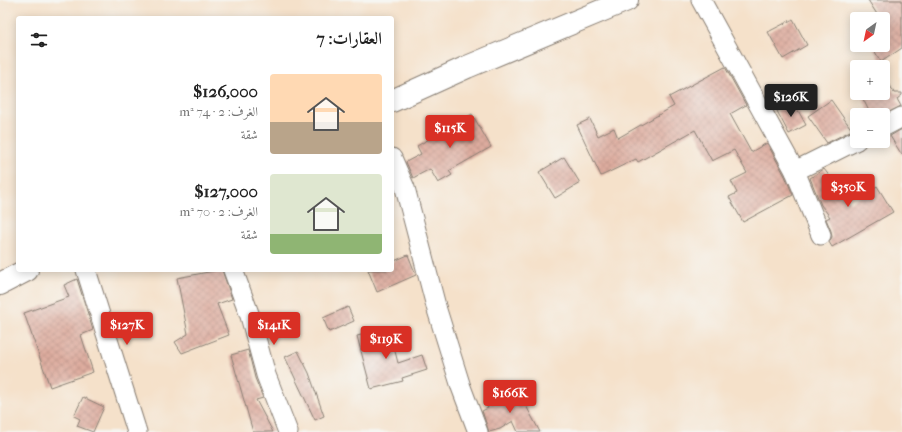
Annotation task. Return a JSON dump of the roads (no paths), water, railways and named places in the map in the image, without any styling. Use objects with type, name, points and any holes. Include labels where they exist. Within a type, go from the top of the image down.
[{"type":"main road","points":[[394,100],[467,67],[627,0]]},
{"type":"main road","points":[[0,284],[23,272]]},
{"type":"street","points":[[700,0],[795,171],[821,235]]},
{"type":"street","points":[[890,123],[902,117]]},
{"type":"street","points":[[795,171],[850,144]]},
{"type":"street","points":[[394,163],[405,188],[437,310],[461,386],[478,432]]},
{"type":"street","points":[[87,272],[137,432]]},
{"type":"street","points":[[234,272],[250,316],[266,376],[288,432]]}]
